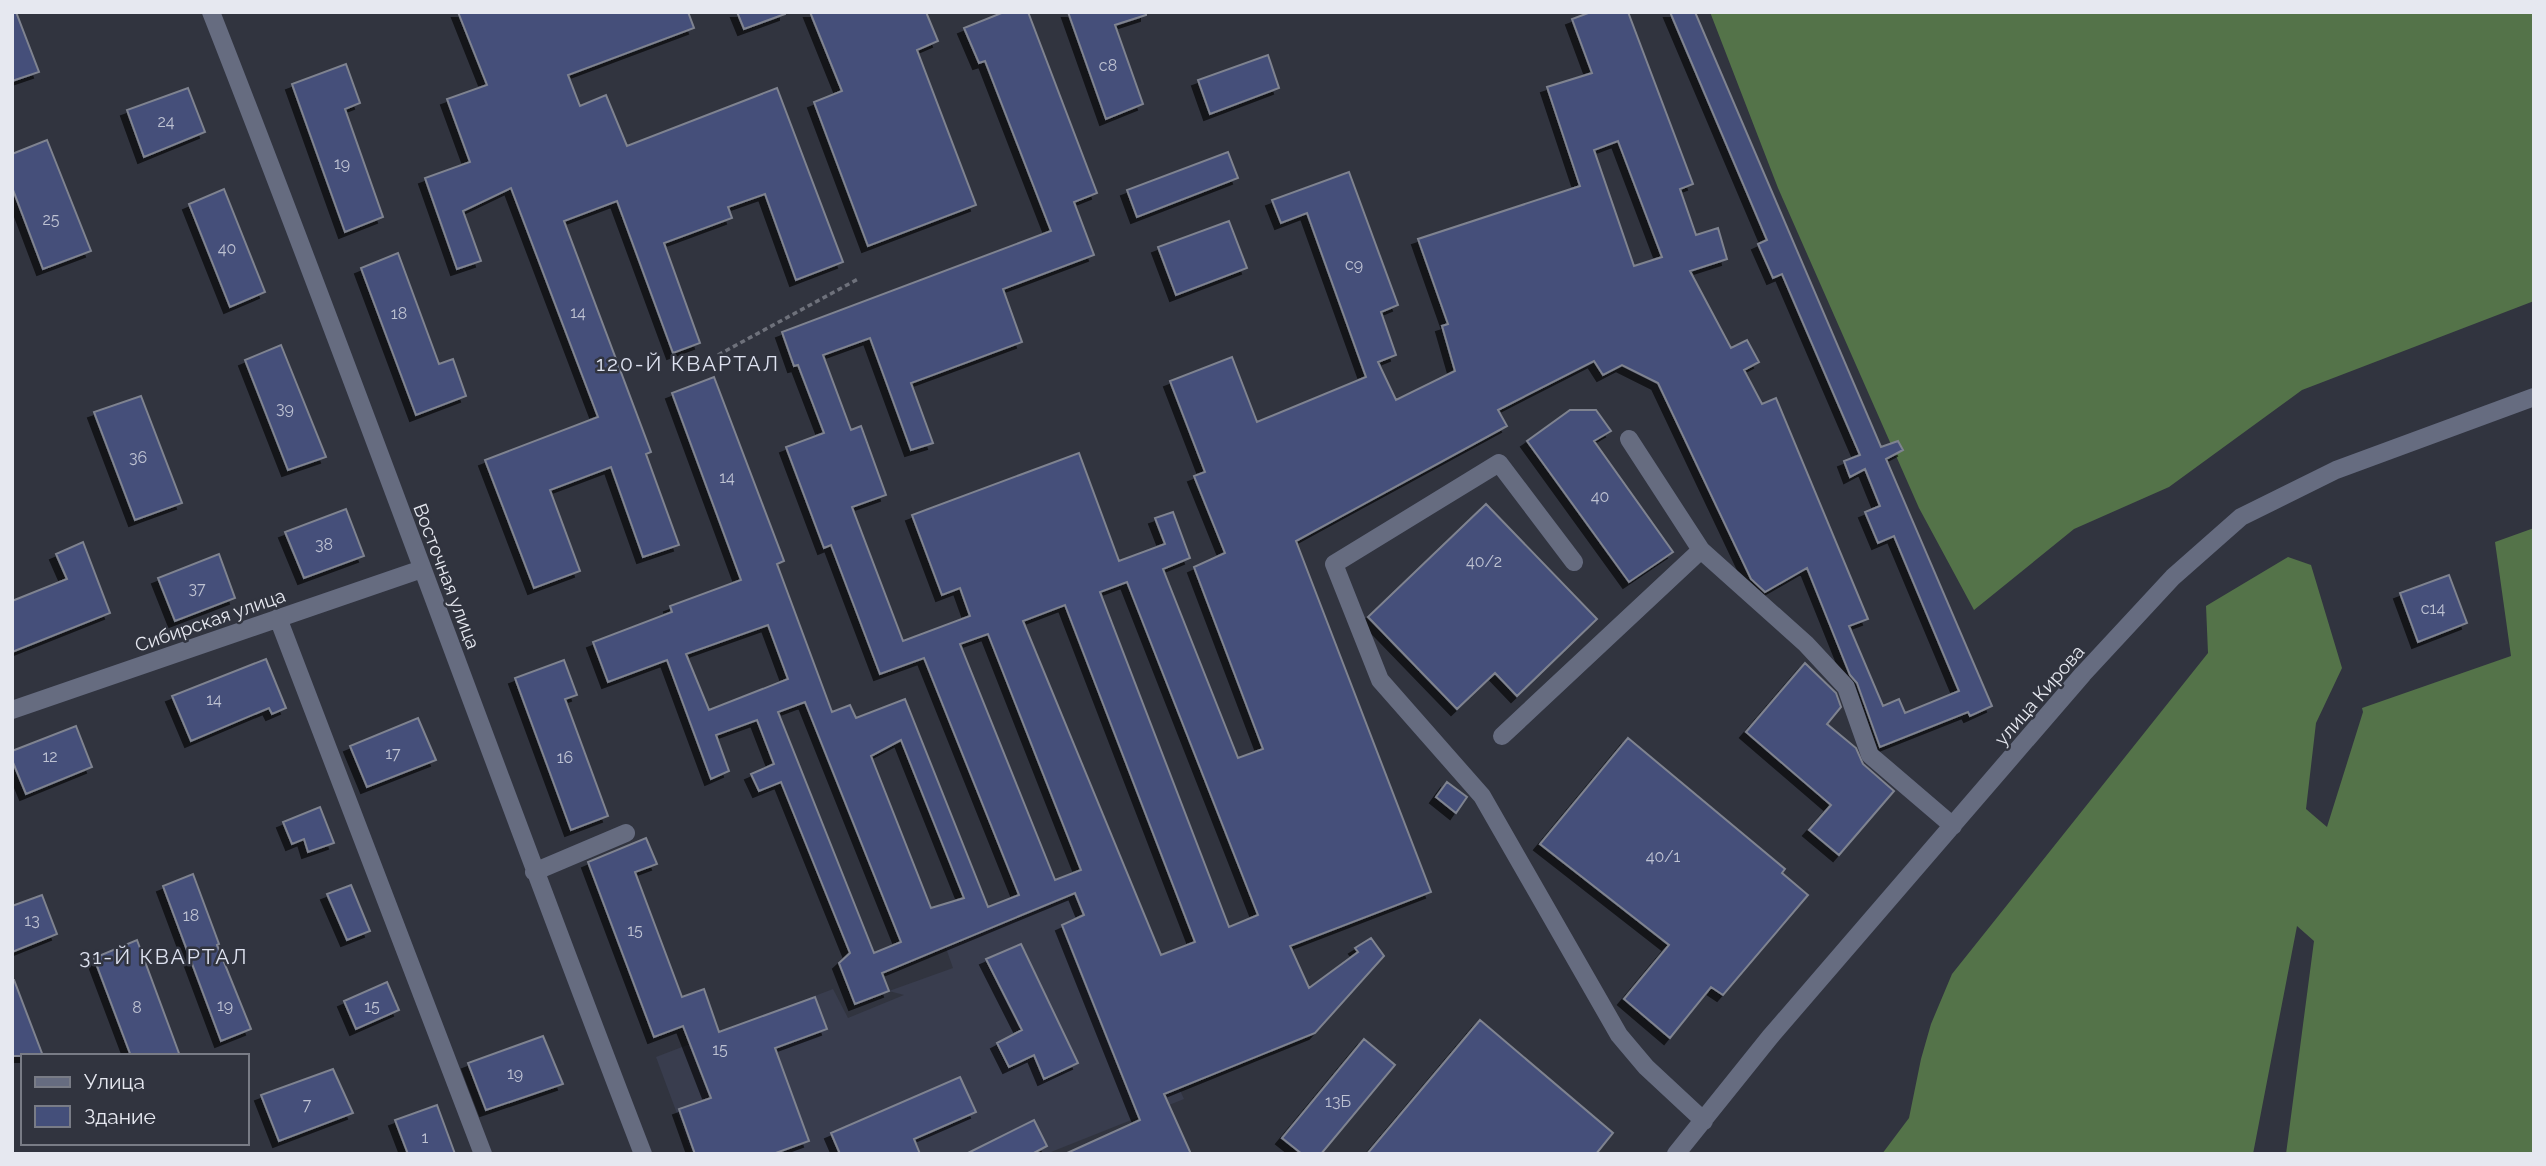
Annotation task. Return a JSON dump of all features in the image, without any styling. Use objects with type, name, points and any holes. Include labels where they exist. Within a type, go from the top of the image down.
[{"type":"street","name":"Восточная улица","points":[[211,12],[312,273],[534,872],[643,1154]]},
{"type":"street","name":"улица Кирова","points":[[1676,1154],[1770,1037],[2083,674],[2173,577],[2241,517],[2336,470],[2534,397]]},
{"type":"street","points":[[1629,439],[1701,550],[1806,644],[1846,687],[1870,755],[1953,826]]},
{"type":"street","points":[[1574,562],[1500,463],[1334,564],[1380,680],[1482,796],[1619,1035],[1646,1067],[1704,1121]]},
{"type":"street","points":[[1502,736],[1701,550]]},
{"type":"street","name":"Сибирская улица","points":[[12,710],[422,569]]},
{"type":"street","points":[[278,618],[483,1154]]},
{"type":"street","points":[[534,872],[626,833]]},
{"type":"path","points":[[719,355],[858,279]]},
{"type":"shaded area","points":[[1081,870],[1184,1099],[1046,1154],[692,1154],[656,1057],[833,989],[848,1018],[904,995],[889,991],[953,968],[939,928]]},
{"type":"green space","points":[[1710,12],[2534,12],[2534,301],[2302,390],[2169,487],[2074,529],[1974,610],[1919,508],[1778,188]]},
{"type":"green space","points":[[2534,528],[2534,1154],[2286,1154],[2314,941],[2297,926],[2253,1154],[1882,1154],[1909,1118],[1931,1024],[1952,974],[2208,653],[2206,606],[2288,557],[2311,565],[2342,668],[2316,723],[2306,809],[2327,827],[2362,708],[2511,656],[2495,542]]},
{"type":"building","points":[[12,12],[16,12],[39,72],[12,81]]},
{"type":"building","points":[[458,12],[688,12],[694,28],[568,75],[580,106],[606,95],[627,146],[777,88],[843,262],[796,280],[765,194],[728,207],[732,218],[664,243],[700,343],[673,353],[617,201],[564,221],[651,452],[646,454],[679,545],[643,557],[611,467],[550,490],[580,571],[534,588],[485,460],[598,417],[511,188],[463,211],[481,261],[457,269],[425,178],[470,162],[447,99],[487,85]]},
{"type":"building","points":[[737,12],[785,12],[785,14],[744,29]]},
{"type":"building","points":[[810,12],[926,12],[938,41],[917,50],[976,205],[868,246],[814,102],[842,91]]},
{"type":"building","points":[[1004,12],[1028,12],[1097,193],[1074,202],[1094,255],[1003,289],[1022,342],[911,383],[933,443],[911,450],[870,338],[823,355],[851,430],[861,426],[886,495],[852,507],[903,641],[970,616],[960,588],[942,595],[912,515],[1079,453],[1119,561],[1165,544],[1155,518],[1173,512],[1190,558],[1163,569],[1238,758],[1263,749],[1194,567],[1225,553],[1194,476],[1205,472],[1170,381],[1232,357],[1257,422],[1366,377],[1307,213],[1281,223],[1272,200],[1349,172],[1398,305],[1381,312],[1396,355],[1378,362],[1396,400],[1455,371],[1442,326],[1448,324],[1418,239],[1580,186],[1547,87],[1592,73],[1572,19],[1591,12],[1628,12],[1693,184],[1680,189],[1696,235],[1718,228],[1727,259],[1690,271],[1731,348],[1747,340],[1759,362],[1744,370],[1762,404],[1776,398],[1868,619],[1849,626],[1883,706],[1899,699],[1905,713],[1959,691],[1894,536],[1878,543],[1865,512],[1880,506],[1865,469],[1850,477],[1844,461],[1860,455],[1782,274],[1773,278],[1758,244],[1767,240],[1670,12],[1695,12],[1881,447],[1898,441],[1903,450],[1886,459],[1992,706],[1970,716],[1968,712],[1880,747],[1857,683],[1850,675],[1807,568],[1765,592],[1751,579],[1658,383],[1622,365],[1603,375],[1594,361],[1498,410],[1507,426],[1296,541],[1431,892],[1290,946],[1309,988],[1358,952],[1355,948],[1371,938],[1384,956],[1315,1033],[1164,1094],[1191,1154],[1065,1154],[1140,1120],[1062,925],[1084,915],[1075,893],[882,973],[889,991],[855,1004],[839,963],[850,953],[781,782],[759,791],[751,774],[774,764],[757,720],[716,735],[729,771],[711,779],[667,660],[608,682],[593,642],[672,612],[670,606],[741,580],[672,393],[714,377],[784,561],[777,564],[832,712],[850,705],[856,718],[905,699],[988,907],[1019,895],[924,658],[880,674],[831,545],[824,548],[786,447],[824,433],[798,365],[794,366],[782,332],[1051,231],[985,61],[979,63],[964,28]],"holes":[[[1618,141],[1662,257],[1634,266],[1594,150]],[[1127,582],[1258,915],[1229,927],[1100,592]],[[1065,605],[1195,942],[1161,955],[1023,621]],[[768,625],[788,679],[709,710],[686,654]],[[988,634],[1081,870],[1055,880],[960,644]],[[805,702],[901,942],[874,953],[778,712]],[[901,740],[964,898],[931,908],[871,756]]]},
{"type":"building","points":[[1068,12],[1146,12],[1146,15],[1115,25],[1143,104],[1106,119]]},
{"type":"building","points":[[1268,55],[1279,88],[1210,114],[1198,80]]},
{"type":"building","points":[[346,64],[360,103],[345,109],[383,217],[345,232],[292,84]]},
{"type":"building","points":[[188,88],[205,132],[144,157],[127,110]]},
{"type":"building","points":[[47,140],[91,251],[43,269],[12,187],[12,154]]},
{"type":"building","points":[[1228,152],[1238,178],[1137,217],[1127,190]]},
{"type":"building","points":[[224,189],[265,292],[230,307],[189,204]]},
{"type":"building","points":[[1229,221],[1247,268],[1176,295],[1158,247]]},
{"type":"building","points":[[398,253],[439,364],[453,359],[466,396],[416,415],[361,268]]},
{"type":"building","points":[[281,345],[326,457],[288,470],[245,360]]},
{"type":"building","points":[[141,396],[182,503],[135,520],[94,412]]},
{"type":"building","points":[[1570,410],[1596,410],[1611,431],[1594,441],[1673,552],[1629,582],[1527,441]]},
{"type":"building","points":[[1486,504],[1597,619],[1517,696],[1495,673],[1457,709],[1368,617]]},
{"type":"building","points":[[346,509],[364,556],[304,578],[285,532]]},
{"type":"building","points":[[83,542],[110,613],[12,652],[12,601],[67,579],[56,554]]},
{"type":"building","points":[[219,554],[235,598],[175,621],[158,578]]},
{"type":"building","points":[[2449,575],[2467,623],[2418,642],[2400,593]]},
{"type":"building","points":[[266,659],[286,708],[272,714],[269,708],[191,741],[172,696]]},
{"type":"building","points":[[564,660],[577,695],[565,699],[608,816],[571,830],[515,678]]},
{"type":"building","points":[[1805,663],[1836,693],[1841,707],[1827,724],[1856,748],[1863,764],[1894,791],[1839,855],[1809,830],[1831,805],[1746,732]]},
{"type":"building","points":[[418,718],[436,760],[367,787],[350,746]]},
{"type":"building","points":[[76,726],[92,767],[26,794],[12,760],[12,751]]},
{"type":"building","points":[[1628,738],[1785,869],[1782,873],[1808,895],[1723,995],[1711,987],[1670,1038],[1624,999],[1669,945],[1540,844]]},
{"type":"building","points":[[1447,782],[1467,797],[1456,813],[1436,797]]},
{"type":"building","points":[[320,807],[334,843],[308,852],[304,839],[292,844],[283,822]]},
{"type":"building","points":[[646,838],[657,864],[635,872],[682,997],[704,989],[719,1032],[815,997],[827,1029],[775,1048],[809,1141],[773,1154],[695,1154],[679,1109],[711,1098],[683,1026],[654,1037],[588,862]]},
{"type":"building","points":[[193,874],[219,944],[217,945],[251,1029],[221,1041],[163,886]]},
{"type":"building","points":[[351,885],[370,931],[347,940],[327,894]]},
{"type":"building","points":[[42,895],[57,934],[12,952],[12,906]]},
{"type":"building","points":[[137,940],[179,1054],[130,1054],[94,958]]},
{"type":"building","points":[[1021,944],[1078,1063],[1044,1079],[1034,1055],[1009,1067],[997,1043],[1022,1030],[986,959]]},
{"type":"building","points":[[12,980],[14,980],[42,1054],[12,1056]]},
{"type":"building","points":[[387,982],[399,1010],[356,1029],[344,1001]]},
{"type":"building","points":[[1480,1020],[1613,1133],[1596,1154],[1367,1154]]},
{"type":"building","points":[[543,1036],[563,1084],[486,1110],[468,1063]]},
{"type":"building","points":[[1364,1039],[1395,1065],[1321,1154],[1302,1154],[1282,1138]]},
{"type":"building","points":[[333,1069],[353,1113],[279,1141],[261,1095]]},
{"type":"building","points":[[960,1077],[976,1112],[914,1139],[920,1154],[840,1154],[831,1133]]},
{"type":"building","points":[[437,1105],[455,1154],[408,1154],[395,1120]]},
{"type":"building","points":[[1034,1120],[1047,1146],[1032,1154],[966,1154]]},
{"type":"district","name":"120-Й КВАРТАЛ","points":[[688,363]]},
{"type":"district","name":"31-Й КВАРТАЛ","points":[[164,956]]}]
